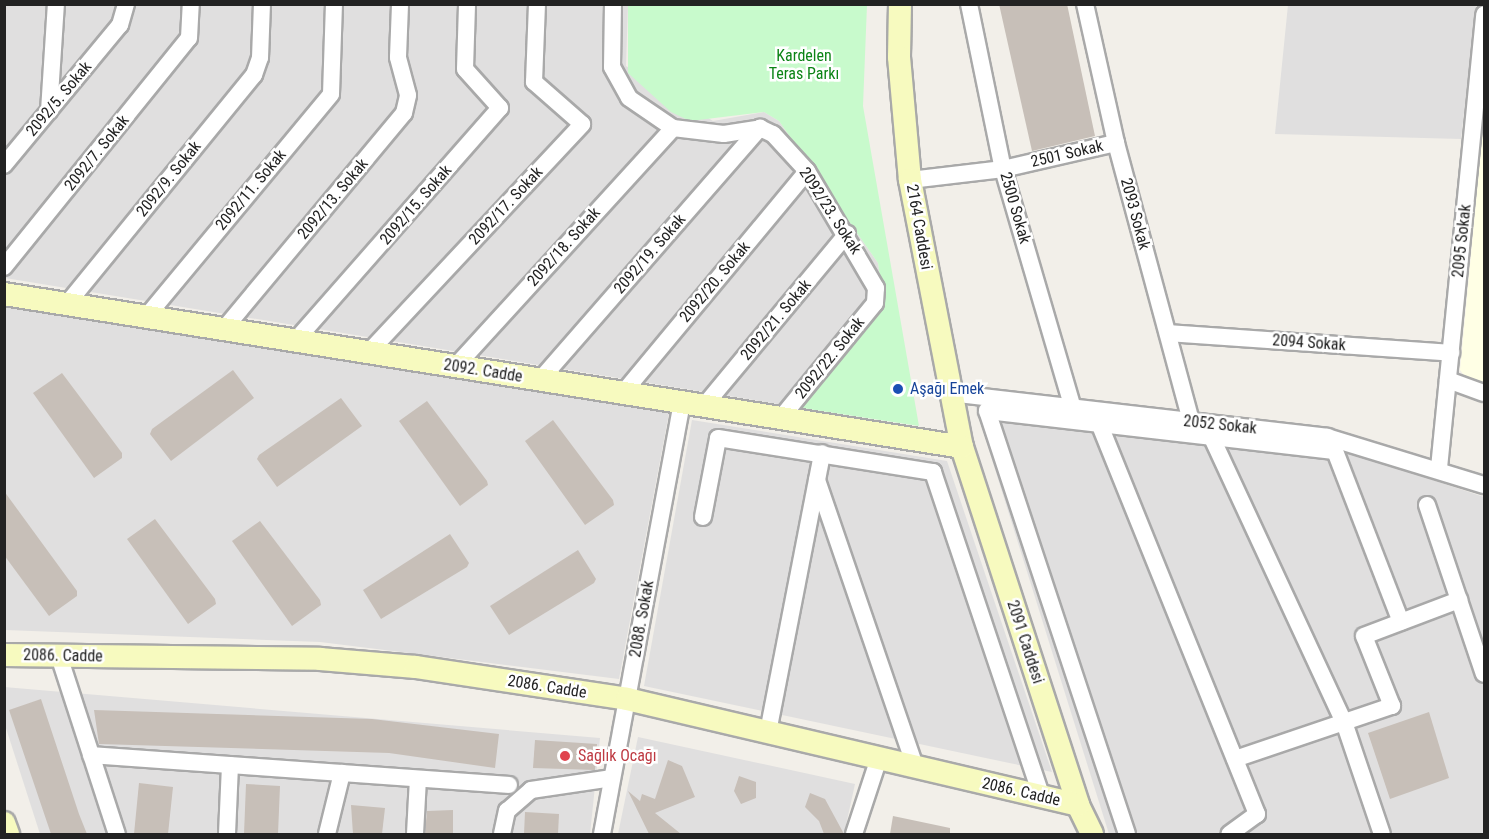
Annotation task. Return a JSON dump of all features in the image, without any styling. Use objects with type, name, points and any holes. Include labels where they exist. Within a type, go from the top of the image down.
[{"type":"street","points":[[50,111],[56,4]]},
{"type":"street","name":"2092/5. Sokak","points":[[4,165],[114,33],[126,4]]},
{"type":"street","name":"2092/7. Sokak","points":[[4,267],[189,38],[191,4]]},
{"type":"street","name":"2092/9. Sokak","points":[[67,304],[254,75],[261,50],[262,4]]},
{"type":"street","name":"2092/11. Sokak","points":[[147,316],[331,94],[334,4]]},
{"type":"street","name":"2092/13. Sokak","points":[[224,329],[404,114],[408,95],[398,57],[400,4]]},
{"type":"street","name":"2092/15. Sokak","points":[[296,340],[500,108],[465,69],[467,4]]},
{"type":"street","name":"2092/17. Sokak","points":[[369,352],[582,124],[534,82],[537,4]]},
{"type":"street","points":[[613,4],[611,57],[616,79],[629,98],[673,128],[724,134],[760,128]]},
{"type":"street","name":"2164 Caddesi","points":[[900,4],[900,80],[910,180],[949,393],[962,447]]},
{"type":"street","name":"2500 Sokak","points":[[969,4],[1003,170],[1073,408]]},
{"type":"street","name":"2093 Sokak","points":[[1085,4],[1116,142],[1191,421]]},
{"type":"street","name":"2095 Sokak","points":[[1439,468],[1485,14]]},
{"type":"street","name":"2092/18. Sokak","points":[[456,366],[673,128]]},
{"type":"street","name":"2092/23. Sokak","points":[[760,128],[773,134],[807,171],[847,234],[877,296]]},
{"type":"street","name":"2092/19. Sokak","points":[[540,380],[760,128]]},
{"type":"street","name":"2501 Sokak","points":[[910,180],[1003,170],[1116,142]]},
{"type":"street","name":"2092/20. Sokak","points":[[623,393],[807,171]]},
{"type":"street","name":"2092/21. Sokak","points":[[693,404],[847,234]]},
{"type":"street","name":"2092. Cadde","points":[[4,294],[962,447]]},
{"type":"street","name":"2092/22. Sokak","points":[[781,418],[877,296]]},
{"type":"street","name":"2094 Sokak","points":[[1168,333],[1451,353]]},
{"type":"street","points":[[1448,380],[1485,393]]},
{"type":"street","name":"2052 Sokak","points":[[949,393],[1327,437],[1439,468],[1485,485]]},
{"type":"street","name":"2088. Sokak","points":[[602,834],[627,699],[693,404]]},
{"type":"street","points":[[1126,834],[987,411],[1335,451],[1401,622]]},
{"type":"street","points":[[1099,423],[1257,814],[1229,834]]},
{"type":"street","points":[[703,517],[718,438],[933,472],[1042,797]]},
{"type":"street","points":[[1212,438],[1344,722],[1382,834]]},
{"type":"street","name":"2091 Caddesi","points":[[962,447],[1078,805],[1092,834]]},
{"type":"street","points":[[768,732],[822,453]]},
{"type":"street","points":[[817,480],[915,767]]},
{"type":"street","points":[[1427,505],[1485,674]]},
{"type":"street","points":[[1235,759],[1392,706],[1364,636],[1459,600]]},
{"type":"street","name":"2086. Cadde","points":[[4,656],[369,662],[627,699],[1078,805]]},
{"type":"street","points":[[59,656],[117,834]]},
{"type":"street","points":[[91,755],[509,785]]},
{"type":"street","points":[[854,834],[879,758]]},
{"type":"street","points":[[226,834],[230,765]]},
{"type":"street","points":[[327,834],[342,773]]},
{"type":"street","points":[[502,834],[507,811],[531,790],[612,778]]},
{"type":"street","points":[[415,834],[418,779]]},
{"type":"shaded area","points":[[4,5],[628,5],[626,66],[713,121],[764,112],[779,121],[878,263],[883,298],[802,408],[5,278]]},
{"type":"shaded area","points":[[1288,5],[1476,5],[1461,139],[1275,134]]},
{"type":"shaded area","points":[[1484,119],[1484,384],[1467,379],[1460,370]]},
{"type":"shaded area","points":[[4,305],[669,413],[619,679],[320,642],[5,630]]},
{"type":"shaded area","points":[[974,402],[1318,442],[1484,497],[1484,834],[1109,834]]},
{"type":"shaded area","points":[[692,420],[947,461],[1052,772],[644,686]]},
{"type":"shaded area","points":[[4,687],[600,738],[590,834],[40,834],[5,725]]},
{"type":"shaded area","points":[[638,737],[855,784],[844,834],[618,834]]},
{"type":"green space","name":"Kardelen Teras Parkı","points":[[628,5],[867,5],[863,106],[919,426],[802,408],[883,298],[878,263],[779,121],[764,112],[690,121],[671,112],[628,73]]},
{"type":"building","points":[[999,4],[1067,4],[1095,136],[1032,151]]},
{"type":"building","points":[[233,370],[254,398],[171,461],[150,434],[152,429]]},
{"type":"building","points":[[62,373],[122,453],[122,458],[94,478],[33,393]]},
{"type":"building","points":[[341,398],[362,426],[277,487],[257,459],[259,455]]},
{"type":"building","points":[[427,401],[487,481],[488,485],[460,506],[399,421]]},
{"type":"building","points":[[553,420],[613,500],[614,505],[585,525],[525,441]]},
{"type":"building","points":[[4,491],[77,591],[77,596],[49,616],[4,555]]},
{"type":"building","points":[[155,519],[215,599],[216,604],[188,624],[127,539]]},
{"type":"building","points":[[260,521],[320,600],[321,605],[292,626],[232,541]]},
{"type":"building","points":[[450,534],[469,563],[467,567],[381,619],[363,590]]},
{"type":"building","points":[[578,550],[596,579],[594,583],[509,635],[490,606]]},
{"type":"building","points":[[41,699],[87,834],[51,834],[9,710]]},
{"type":"building","points":[[94,710],[372,719],[499,734],[495,768],[389,753],[99,744]]},
{"type":"building","points":[[1429,712],[1449,778],[1390,799],[1368,733]]},
{"type":"building","name":"Sağlık Ocağı","points":[[535,740],[597,744],[595,770],[533,768]]},
{"type":"building","points":[[668,760],[682,766],[695,797],[655,813],[681,834],[649,834],[628,791],[640,801],[642,794],[655,799]]},
{"type":"building","points":[[739,776],[756,782],[756,798],[741,804],[734,791]]},
{"type":"building","points":[[139,783],[173,787],[168,834],[134,834]]},
{"type":"building","points":[[246,784],[280,786],[278,834],[244,834]]},
{"type":"building","points":[[810,793],[825,799],[844,834],[824,834],[819,821],[805,807]]},
{"type":"building","points":[[351,805],[385,808],[382,834],[353,834]]},
{"type":"building","points":[[453,810],[453,834],[425,834],[427,811]]},
{"type":"building","points":[[525,812],[559,814],[558,834],[524,834]]},
{"type":"building","points":[[893,816],[950,828],[950,834],[890,834]]},
{"type":"place","name":"Aşağı Emek","points":[[898,389]]},
{"type":"place","name":"Sağlık Ocağı","points":[[565,756]]}]
